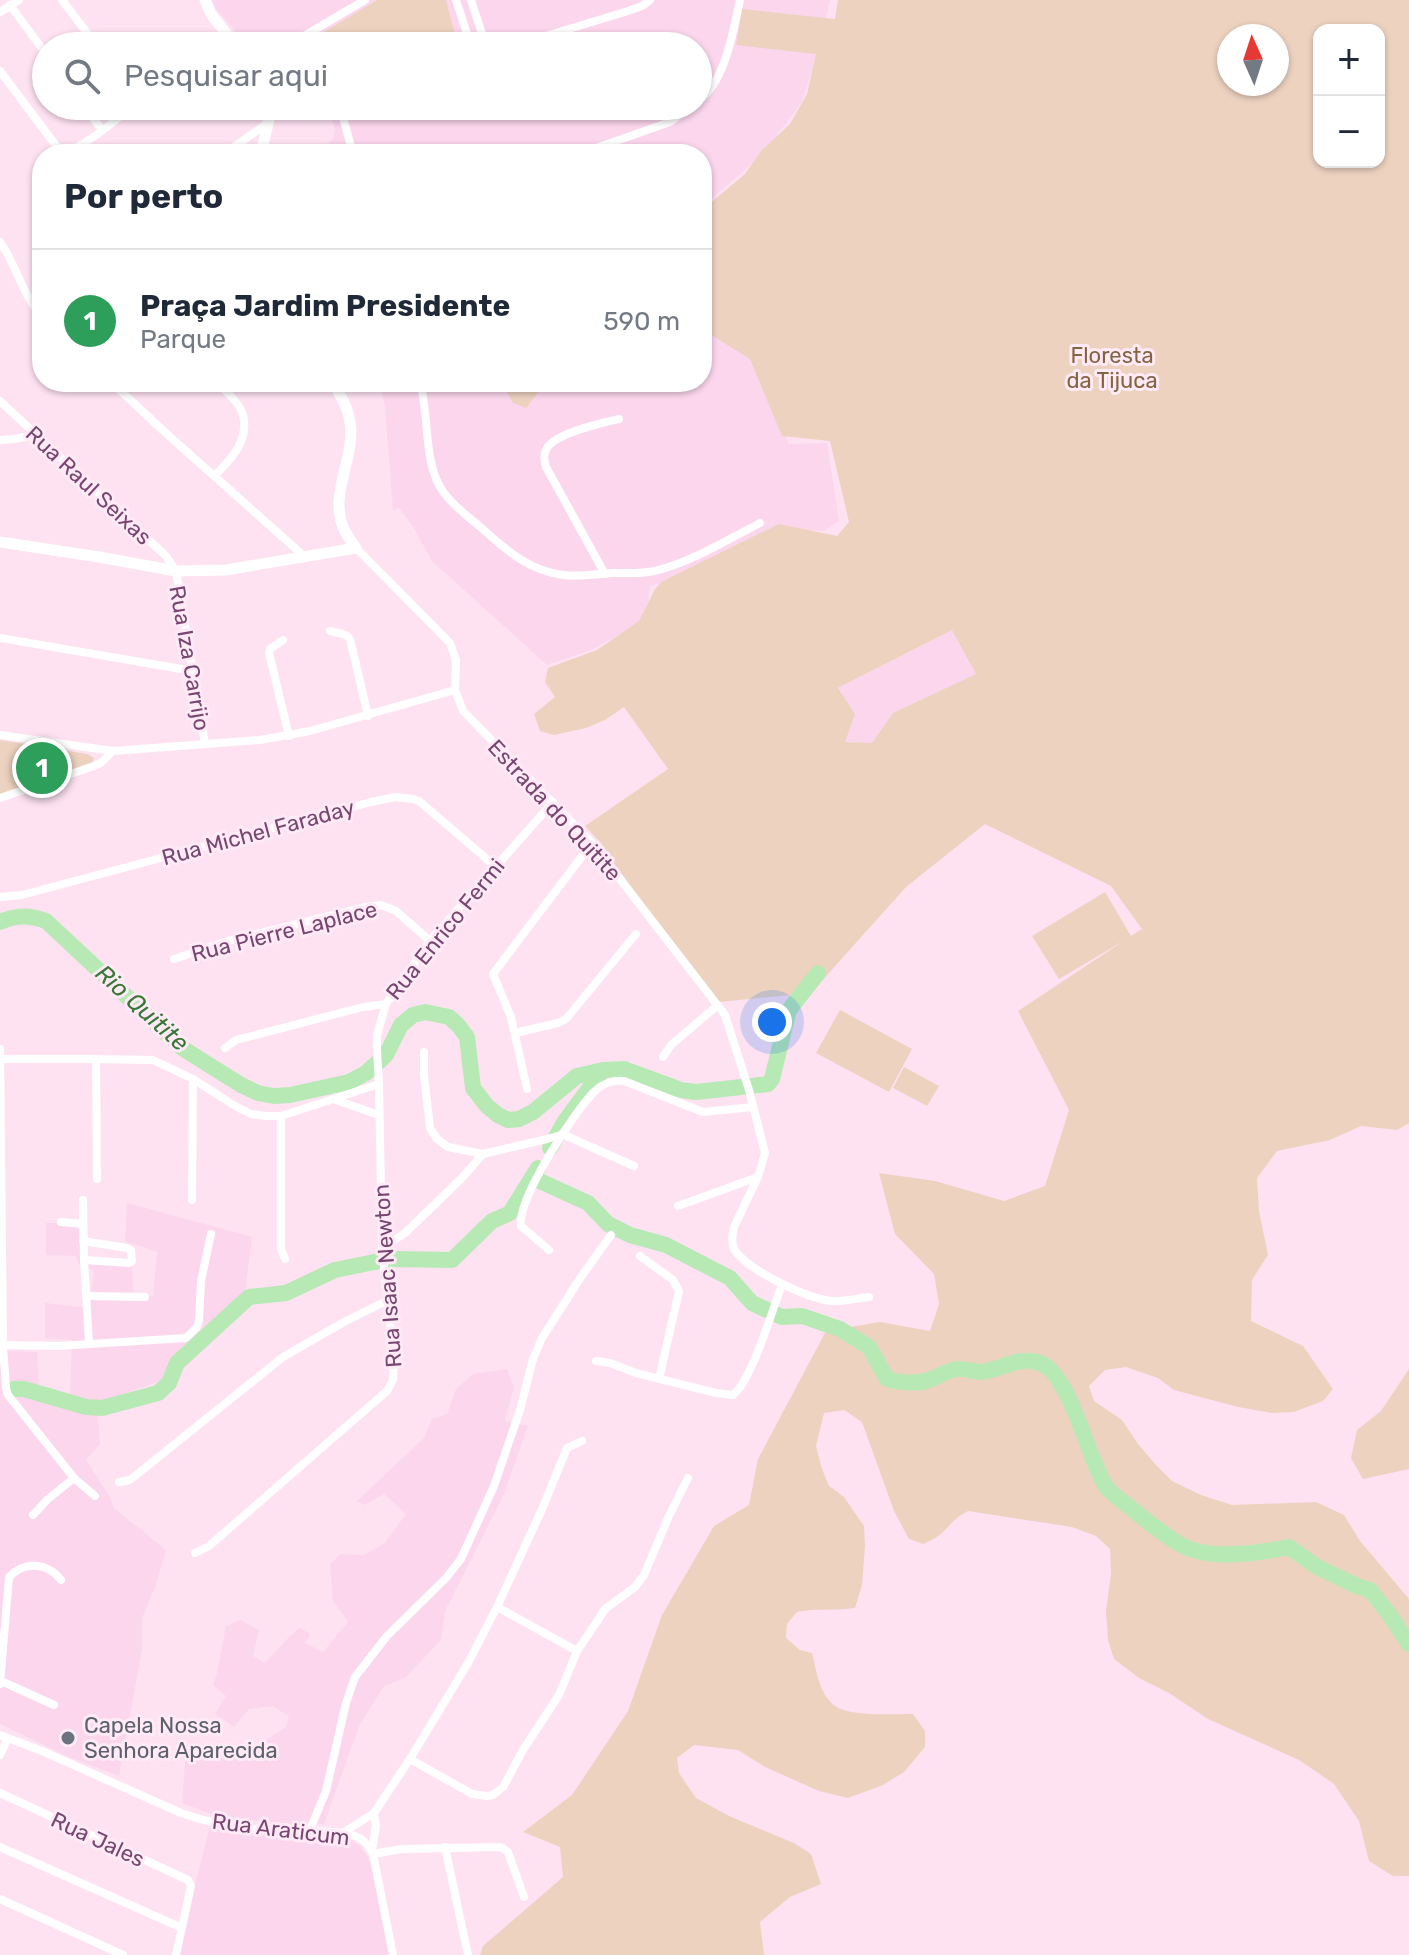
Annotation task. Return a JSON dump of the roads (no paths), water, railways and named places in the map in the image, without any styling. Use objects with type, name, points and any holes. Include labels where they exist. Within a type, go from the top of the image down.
[{"type":"street","points":[[62,0],[86,32]]},
{"type":"street","points":[[205,0],[225,32]]},
{"type":"street","points":[[311,32],[365,0]]},
{"type":"street","points":[[456,0],[466,32]]},
{"type":"street","points":[[471,0],[481,32]]},
{"type":"street","points":[[559,32],[628,11],[650,0]]},
{"type":"street","points":[[712,83],[725,59],[740,0]]},
{"type":"street","points":[[0,12],[15,3],[33,32]]},
{"type":"street","points":[[0,71],[32,114]]},
{"type":"street","points":[[37,120],[55,144]]},
{"type":"street","points":[[94,120],[102,130]]},
{"type":"street","points":[[79,144],[114,120]]},
{"type":"street","points":[[264,144],[270,120]]},
{"type":"street","points":[[344,120],[350,144]]},
{"type":"street","points":[[607,144],[673,120]]},
{"type":"street","points":[[239,144],[269,123]]},
{"type":"street","points":[[0,242],[32,303]]},
{"type":"street","points":[[0,261],[12,261]]},
{"type":"street","points":[[122,392],[305,557]]},
{"type":"street","points":[[215,475],[239,450],[243,428],[242,413],[226,392]]},
{"type":"street","points":[[0,542],[176,571],[226,570],[356,548],[343,529],[340,510],[350,442],[350,420],[338,392]]},
{"type":"street","points":[[422,392],[430,463],[438,485],[446,496],[511,554],[529,565],[565,575],[653,571],[760,523]]},
{"type":"street","name":"Rua Raul Seixas","points":[[0,401],[166,556],[176,571]]},
{"type":"street","points":[[605,574],[546,467],[544,457],[555,440],[619,419]]},
{"type":"street","points":[[0,440],[36,435]]},
{"type":"street","name":"Estrada do Quitite","points":[[356,548],[450,643],[456,660],[455,690],[463,711],[592,843],[718,1005],[727,1021],[765,1153],[758,1177],[734,1227],[735,1251],[782,1285],[829,1301],[869,1297]]},
{"type":"street","name":"Rua Iza Carrijo","points":[[176,571],[205,744]]},
{"type":"street","points":[[330,631],[350,639],[368,716]]},
{"type":"street","points":[[0,638],[193,671]]},
{"type":"street","points":[[283,640],[269,653],[289,736]]},
{"type":"street","points":[[0,735],[113,751],[289,736],[455,690]]},
{"type":"street","points":[[0,798],[94,766],[113,751]]},
{"type":"street","name":"Rua Michel Faraday","points":[[0,897],[22,895],[395,797],[419,801],[495,866]]},
{"type":"street","name":"Rua Enrico Fermi","points":[[225,1048],[236,1040],[363,1007],[386,1004],[430,941],[553,802]]},
{"type":"street","points":[[527,1089],[515,1033],[493,974],[592,843]]},
{"type":"street","name":"Rua Pierre Laplace","points":[[174,959],[228,941],[381,905],[396,911],[430,941]]},
{"type":"street","points":[[515,1033],[566,1019],[636,934]]},
{"type":"street","name":"Rua Isaac Newton","points":[[195,1553],[209,1546],[391,1386],[394,1361],[382,1251],[377,1050],[377,1035],[386,1004]]},
{"type":"street","points":[[663,1057],[671,1045],[718,1005]]},
{"type":"street","points":[[0,1049],[3,1394],[74,1478],[95,1496]]},
{"type":"street","points":[[424,1052],[430,1128],[437,1139],[448,1147],[483,1154],[560,1135],[634,1166]]},
{"type":"street","points":[[0,1059],[153,1060],[193,1079],[251,1114],[266,1116],[281,1116],[335,1099],[379,1080]]},
{"type":"street","points":[[96,1059],[97,1179]]},
{"type":"street","points":[[192,1200],[193,1079]]},
{"type":"street","points":[[549,1250],[521,1226],[522,1212],[560,1135],[597,1088],[618,1081],[703,1112],[753,1107]]},
{"type":"street","points":[[335,1099],[379,1115]]},
{"type":"street","points":[[281,1116],[281,1249],[285,1259]]},
{"type":"street","points":[[382,1251],[405,1233],[483,1154]]},
{"type":"street","points":[[678,1206],[758,1177]]},
{"type":"street","points":[[83,1200],[89,1344]]},
{"type":"street","points":[[61,1222],[83,1224]]},
{"type":"street","points":[[2,1345],[181,1339],[190,1334],[199,1321],[201,1281],[211,1234]]},
{"type":"street","points":[[309,1832],[326,1791],[355,1677],[387,1636],[461,1559],[494,1486],[542,1338],[611,1235]]},
{"type":"street","points":[[83,1241],[127,1248],[131,1250],[132,1258],[129,1263],[84,1260]]},
{"type":"street","points":[[640,1256],[673,1280],[679,1291],[659,1379]]},
{"type":"street","points":[[596,1361],[733,1395],[741,1386],[782,1285]]},
{"type":"street","points":[[86,1296],[145,1297]]},
{"type":"street","points":[[119,1482],[130,1480],[283,1357],[386,1301]]},
{"type":"street","points":[[341,1834],[374,1813],[410,1759],[468,1663],[497,1607],[567,1448],[582,1441]]},
{"type":"street","points":[[33,1515],[74,1478]]},
{"type":"street","points":[[410,1759],[472,1794],[493,1795],[503,1787],[559,1695],[577,1651],[605,1609],[635,1587],[644,1575],[688,1478]]},
{"type":"street","points":[[54,1705],[0,1682],[8,1580],[16,1571],[35,1565],[56,1574],[61,1580]]},
{"type":"street","points":[[497,1607],[577,1651]]},
{"type":"street","points":[[0,1755],[4,1737]]},
{"type":"street","name":"Rua Araticum","points":[[4,1737],[194,1817],[256,1829],[341,1834],[365,1842],[372,1852],[393,1955]]},
{"type":"street","name":"Rua Jales","points":[[0,1793],[188,1880],[191,1887],[182,1928]]},
{"type":"street","points":[[374,1813],[376,1826],[372,1852],[445,1847],[505,1848],[524,1897]]},
{"type":"street","points":[[0,1847],[182,1928],[176,1955]]},
{"type":"street","points":[[445,1847],[468,1955]]},
{"type":"street","points":[[0,1899],[123,1955]]},
{"type":"waterway","name":"Rio Quitite","points":[[0,922],[23,917],[46,921],[182,1048],[258,1093],[290,1095],[349,1082],[366,1073],[386,1055],[401,1025],[413,1015],[425,1012],[449,1017],[467,1037],[473,1088],[487,1106],[508,1120],[519,1119],[533,1112],[577,1076],[603,1070],[624,1069],[681,1090],[696,1092],[768,1084],[772,1079],[789,1010],[818,973]]},
{"type":"waterway","points":[[550,1148],[565,1121],[603,1070]]},
{"type":"waterway","points":[[14,1389],[102,1408],[158,1393],[169,1383],[177,1363],[249,1297],[286,1293],[335,1270],[374,1262],[395,1259],[452,1260],[492,1221],[510,1213],[538,1168]]},
{"type":"waterway","points":[[533,1178],[588,1203],[608,1224],[630,1235],[666,1245],[730,1278],[752,1303],[782,1317],[802,1316],[840,1329],[869,1347],[887,1379],[919,1382],[957,1369],[981,1372],[1017,1362],[1040,1363],[1051,1370],[1069,1399],[1105,1485],[1159,1530],[1181,1545],[1206,1553],[1249,1553],[1289,1547],[1317,1567],[1370,1590],[1409,1644]]},
{"type":"place","name":"Praça Jardim Presidente","points":[[42,768]]},
{"type":"place","name":"Capela Nossa Senhora Aparecida","points":[[68,1738]]},
{"type":"park label","name":"Floresta da Tijuca","points":[[1112,368]]}]
